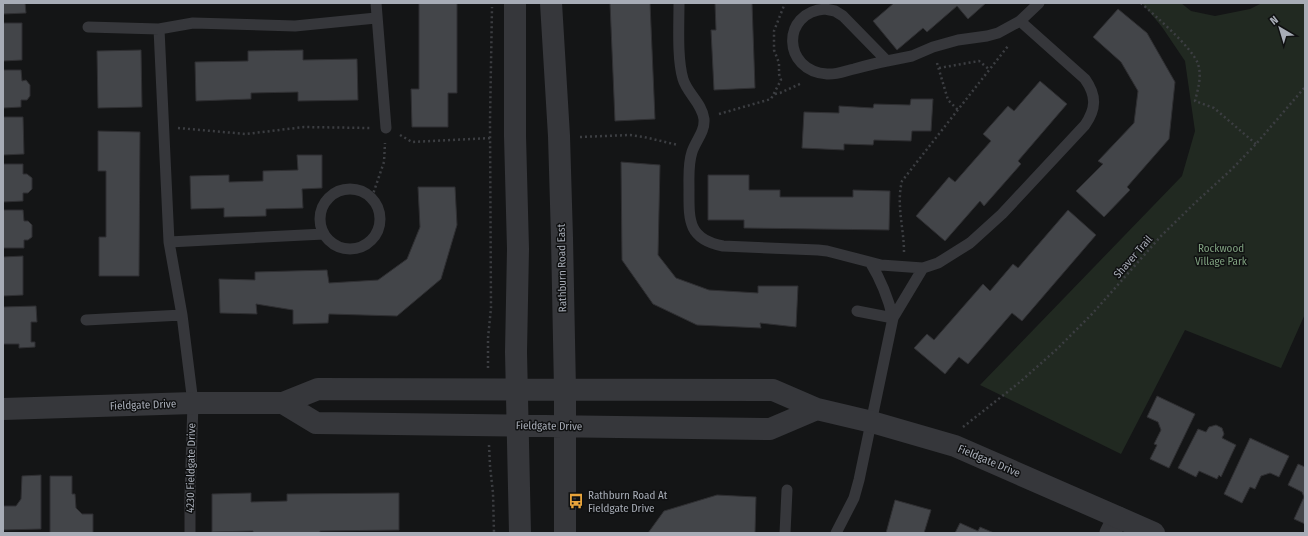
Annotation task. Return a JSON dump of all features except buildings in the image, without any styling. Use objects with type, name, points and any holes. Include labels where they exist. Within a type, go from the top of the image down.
[{"type":"street","points":[[514,3],[518,249],[516,352],[520,533]]},
{"type":"street","name":"Rathburn Road East","points":[[551,3],[559,136],[565,390],[566,533]]},
{"type":"street","name":"Fieldgate Drive","points":[[3,409],[193,403],[283,403],[318,389],[773,390],[817,409],[872,422],[955,446],[1114,525],[1154,533]]},
{"type":"street","name":"Fieldgate Drive","points":[[283,403],[316,423],[770,429],[817,409]]},
{"type":"lane","points":[[376,3],[386,128]]},
{"type":"lane","points":[[679,3],[680,67],[686,86],[699,105],[704,117],[702,132],[692,152],[689,165],[690,220],[696,232],[705,241],[723,246],[827,251],[881,265],[923,268],[938,263],[976,238],[1002,214],[1084,125],[1092,113],[1094,99],[1085,79],[1023,23]]},
{"type":"lane","points":[[887,61],[843,16],[835,11],[820,10],[804,16],[797,25],[793,36],[793,48],[797,59],[805,67],[810,70],[827,74],[835,74],[912,56],[932,47],[958,40],[998,33],[1023,23],[1039,3]]},
{"type":"lane","points":[[88,27],[159,29],[193,23],[295,26],[376,18]]},
{"type":"lane","name":"4230 Fieldgate Drive","points":[[159,29],[169,242],[182,315],[193,403],[190,533]]},
{"type":"lane","points":[[352,188],[363,191],[372,197],[379,207],[381,218],[379,230],[373,239],[364,246],[353,250],[342,248],[331,243],[324,234],[320,224],[320,213],[324,203],[332,195],[341,190],[352,188]]},
{"type":"lane","points":[[169,242],[324,234]]},
{"type":"lane","points":[[870,262],[888,298],[893,318]]},
{"type":"lane","points":[[836,533],[854,498],[872,422],[893,318],[923,268]]},
{"type":"lane","points":[[857,311],[893,318]]},
{"type":"lane","points":[[86,320],[182,315]]},
{"type":"lane","points":[[785,533],[787,490]]},
{"type":"path","points":[[488,356],[491,308],[490,138],[492,3]]},
{"type":"path","points":[[704,117],[771,99],[781,80],[779,74],[779,63],[774,50],[774,31],[785,3]]},
{"type":"path","points":[[1141,3],[1194,55],[1200,74],[1195,101],[1214,108],[1256,144]]},
{"type":"path","points":[[904,266],[904,250],[899,202],[902,181],[990,70],[1023,23]]},
{"type":"path","points":[[926,50],[938,63],[948,100],[958,110]]},
{"type":"path","points":[[939,68],[979,61],[990,70]]},
{"type":"path","points":[[774,94],[780,93],[802,83],[810,70]]},
{"type":"path","name":"Shaver Trail","points":[[963,427],[1020,382],[1057,349],[1092,314],[1161,236],[1232,169],[1256,144],[1305,87]]},
{"type":"path","points":[[164,126],[246,134],[304,127],[386,128],[412,142],[515,136]]},
{"type":"path","points":[[372,197],[384,162],[386,128]]},
{"type":"path","points":[[559,136],[586,137],[630,135],[680,146],[692,152]]},
{"type":"path","points":[[489,440],[490,466],[494,493],[494,533]]},
{"type":"green space","name":"Rockwood Village Park","points":[[1142,3],[1181,3],[1191,11],[1215,16],[1250,9],[1262,3],[1305,3],[1305,314],[1281,368],[1185,330],[1121,454],[980,385],[1182,176],[1195,131],[1185,61],[1162,27]]},
{"type":"place","name":"Rathburn Road At Fieldgate Drive","points":[[576,501]]}]
